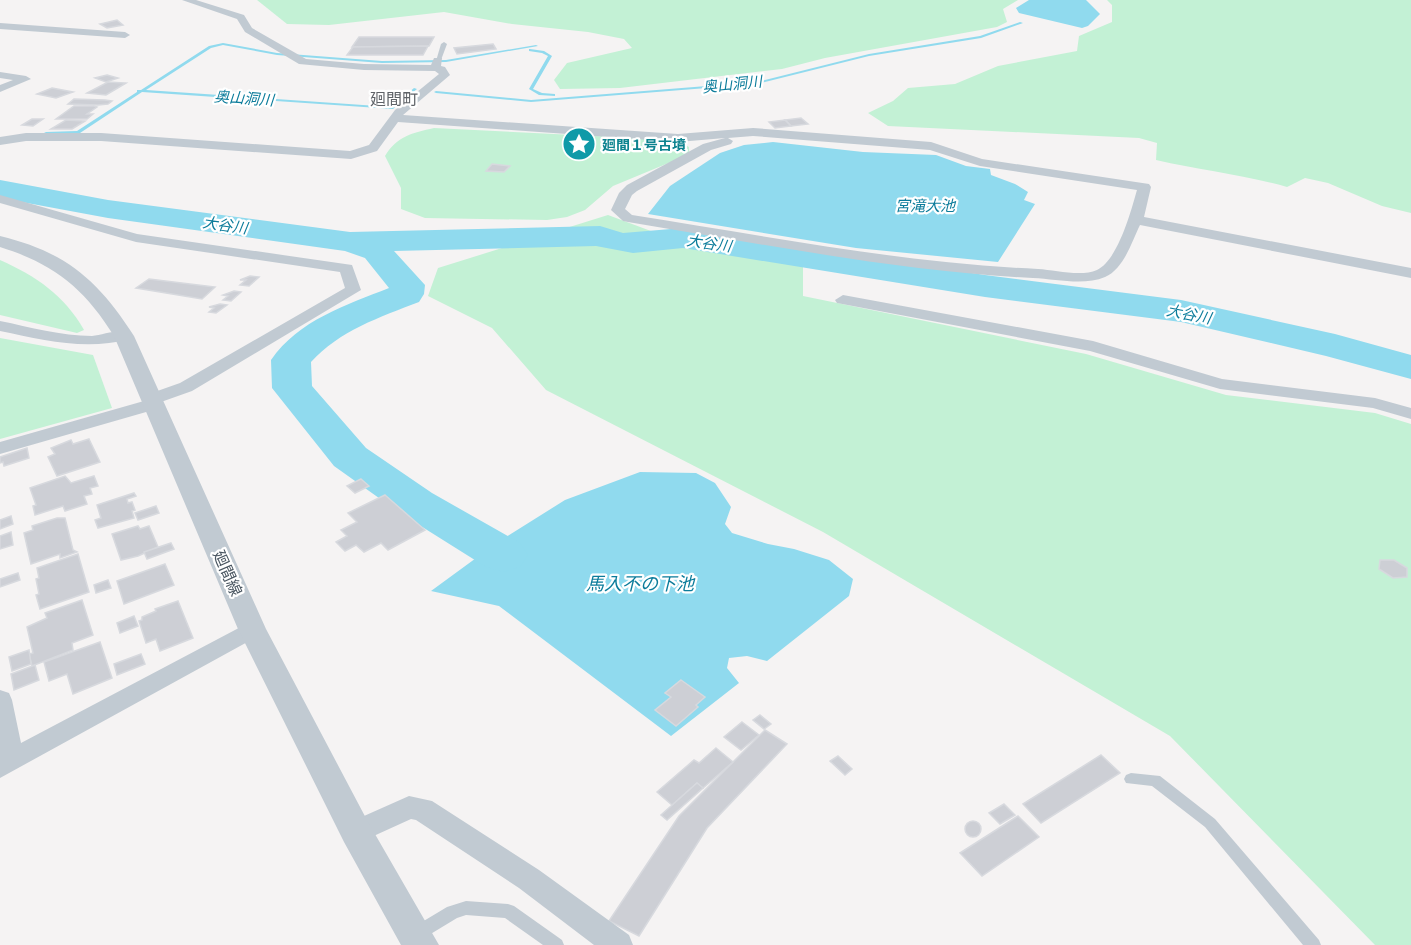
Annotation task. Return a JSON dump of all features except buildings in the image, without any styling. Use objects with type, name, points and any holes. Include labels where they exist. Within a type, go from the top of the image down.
[{"type":"street","points":[[0,141],[26,137],[100,137],[351,155],[373,148],[399,112],[445,75],[437,63],[364,67],[303,62],[295,55],[248,30],[241,17],[187,0]]},
{"type":"street","points":[[1,26],[124,35]]},
{"type":"street","points":[[0,75],[26,79],[0,89]]},
{"type":"street","points":[[394,118],[678,138],[753,132],[804,136],[931,146],[981,162],[1144,187],[1136,220],[1113,263],[1104,273],[1087,276],[1001,273],[843,253],[628,218],[618,210],[632,188],[707,147],[736,139],[804,136]]},
{"type":"street","points":[[0,199],[136,238],[347,268],[353,290],[186,387],[153,401],[0,448]]},
{"type":"street","points":[[1136,220],[1411,273]]},
{"type":"street","name":"廻間線","points":[[0,241],[27,249],[80,280],[109,312],[124,336],[252,628],[356,832],[418,940]]},
{"type":"street","points":[[843,300],[1093,346],[1220,384],[1375,403],[1411,414]]},
{"type":"street","points":[[0,326],[81,342],[103,342],[124,336]]},
{"type":"street","points":[[0,700],[6,764],[252,628]]},
{"type":"street","points":[[356,832],[409,807],[422,809],[529,879],[618,945]]},
{"type":"lane","points":[[437,63],[444,44]]},
{"type":"lane","points":[[1131,779],[1155,780],[1210,823],[1313,945]]},
{"type":"lane","points":[[418,940],[453,912],[466,908],[508,911],[556,945]]},
{"type":"green space","points":[[257,0],[1018,0],[1003,9],[1007,22],[997,27],[825,58],[782,69],[620,88],[560,89],[554,80],[567,63],[632,48],[624,39],[588,32],[512,24],[444,12],[329,25],[287,24]]},
{"type":"green space","points":[[1107,0],[1411,0],[1411,213],[1382,206],[1328,183],[1305,178],[1287,187],[1156,160],[1157,143],[1139,138],[888,126],[868,113],[893,101],[908,88],[955,84],[998,66],[1077,51],[1079,36],[1112,22],[1112,5]]},
{"type":"green space","points":[[434,128],[677,140],[689,147],[689,152],[683,157],[613,186],[585,210],[567,217],[547,220],[425,218],[401,209],[401,188],[385,156],[400,140]]},
{"type":"green space","points":[[608,215],[675,240],[803,262],[803,296],[1086,354],[1226,395],[1375,413],[1411,424],[1411,945],[1375,945],[1170,736],[823,532],[546,390],[492,328],[428,296],[438,268]]},
{"type":"green space","points":[[0,260],[26,273],[48,288],[68,307],[84,330],[77,333],[0,315]]},
{"type":"green space","points":[[0,338],[93,355],[112,408],[0,439]]},
{"type":"water","points":[[1029,0],[1086,0],[1100,14],[1088,26],[1082,28],[1019,13],[1016,8]]},
{"type":"water","name":"宮滝大池","points":[[773,142],[863,152],[936,155],[966,166],[990,169],[991,175],[1015,184],[1028,192],[1024,200],[1035,204],[998,262],[856,248],[648,214],[670,186],[720,153],[744,145]]},
{"type":"water","name":"馬入不の下池","points":[[640,472],[696,473],[715,483],[731,507],[725,524],[732,533],[829,560],[853,579],[849,596],[767,661],[747,656],[729,658],[727,668],[739,683],[671,736],[499,606],[431,591],[498,542],[565,500]]},
{"type":"waterway","name":"奥山洞川","points":[[436,92],[531,101],[757,83],[869,55],[981,37],[1021,23]]},
{"type":"waterway","points":[[141,91],[210,47],[223,44],[277,54],[382,62],[446,61],[536,46]]},
{"type":"waterway","points":[[530,50],[543,52],[550,56],[531,89],[541,94],[553,95]]},
{"type":"waterway","name":"奥山洞川","points":[[141,91],[393,108],[415,89]]},
{"type":"waterway","points":[[46,133],[78,132],[141,91]]},
{"type":"waterway","name":"大谷川","points":[[0,189],[108,209],[350,242]]},
{"type":"waterway","name":"大谷川","points":[[350,242],[600,236],[612,241],[633,243],[683,238],[985,286],[1181,311],[1335,346],[1411,367]]},
{"type":"waterway","points":[[350,242],[377,251],[407,285],[406,294],[352,316],[312,338],[291,360],[292,388],[350,457],[416,503],[503,555]]},
{"type":"place","name":"廻間１号古墳","points":[[579,144]]},
{"type":"district","name":"廻間町","points":[[394,99]]}]
